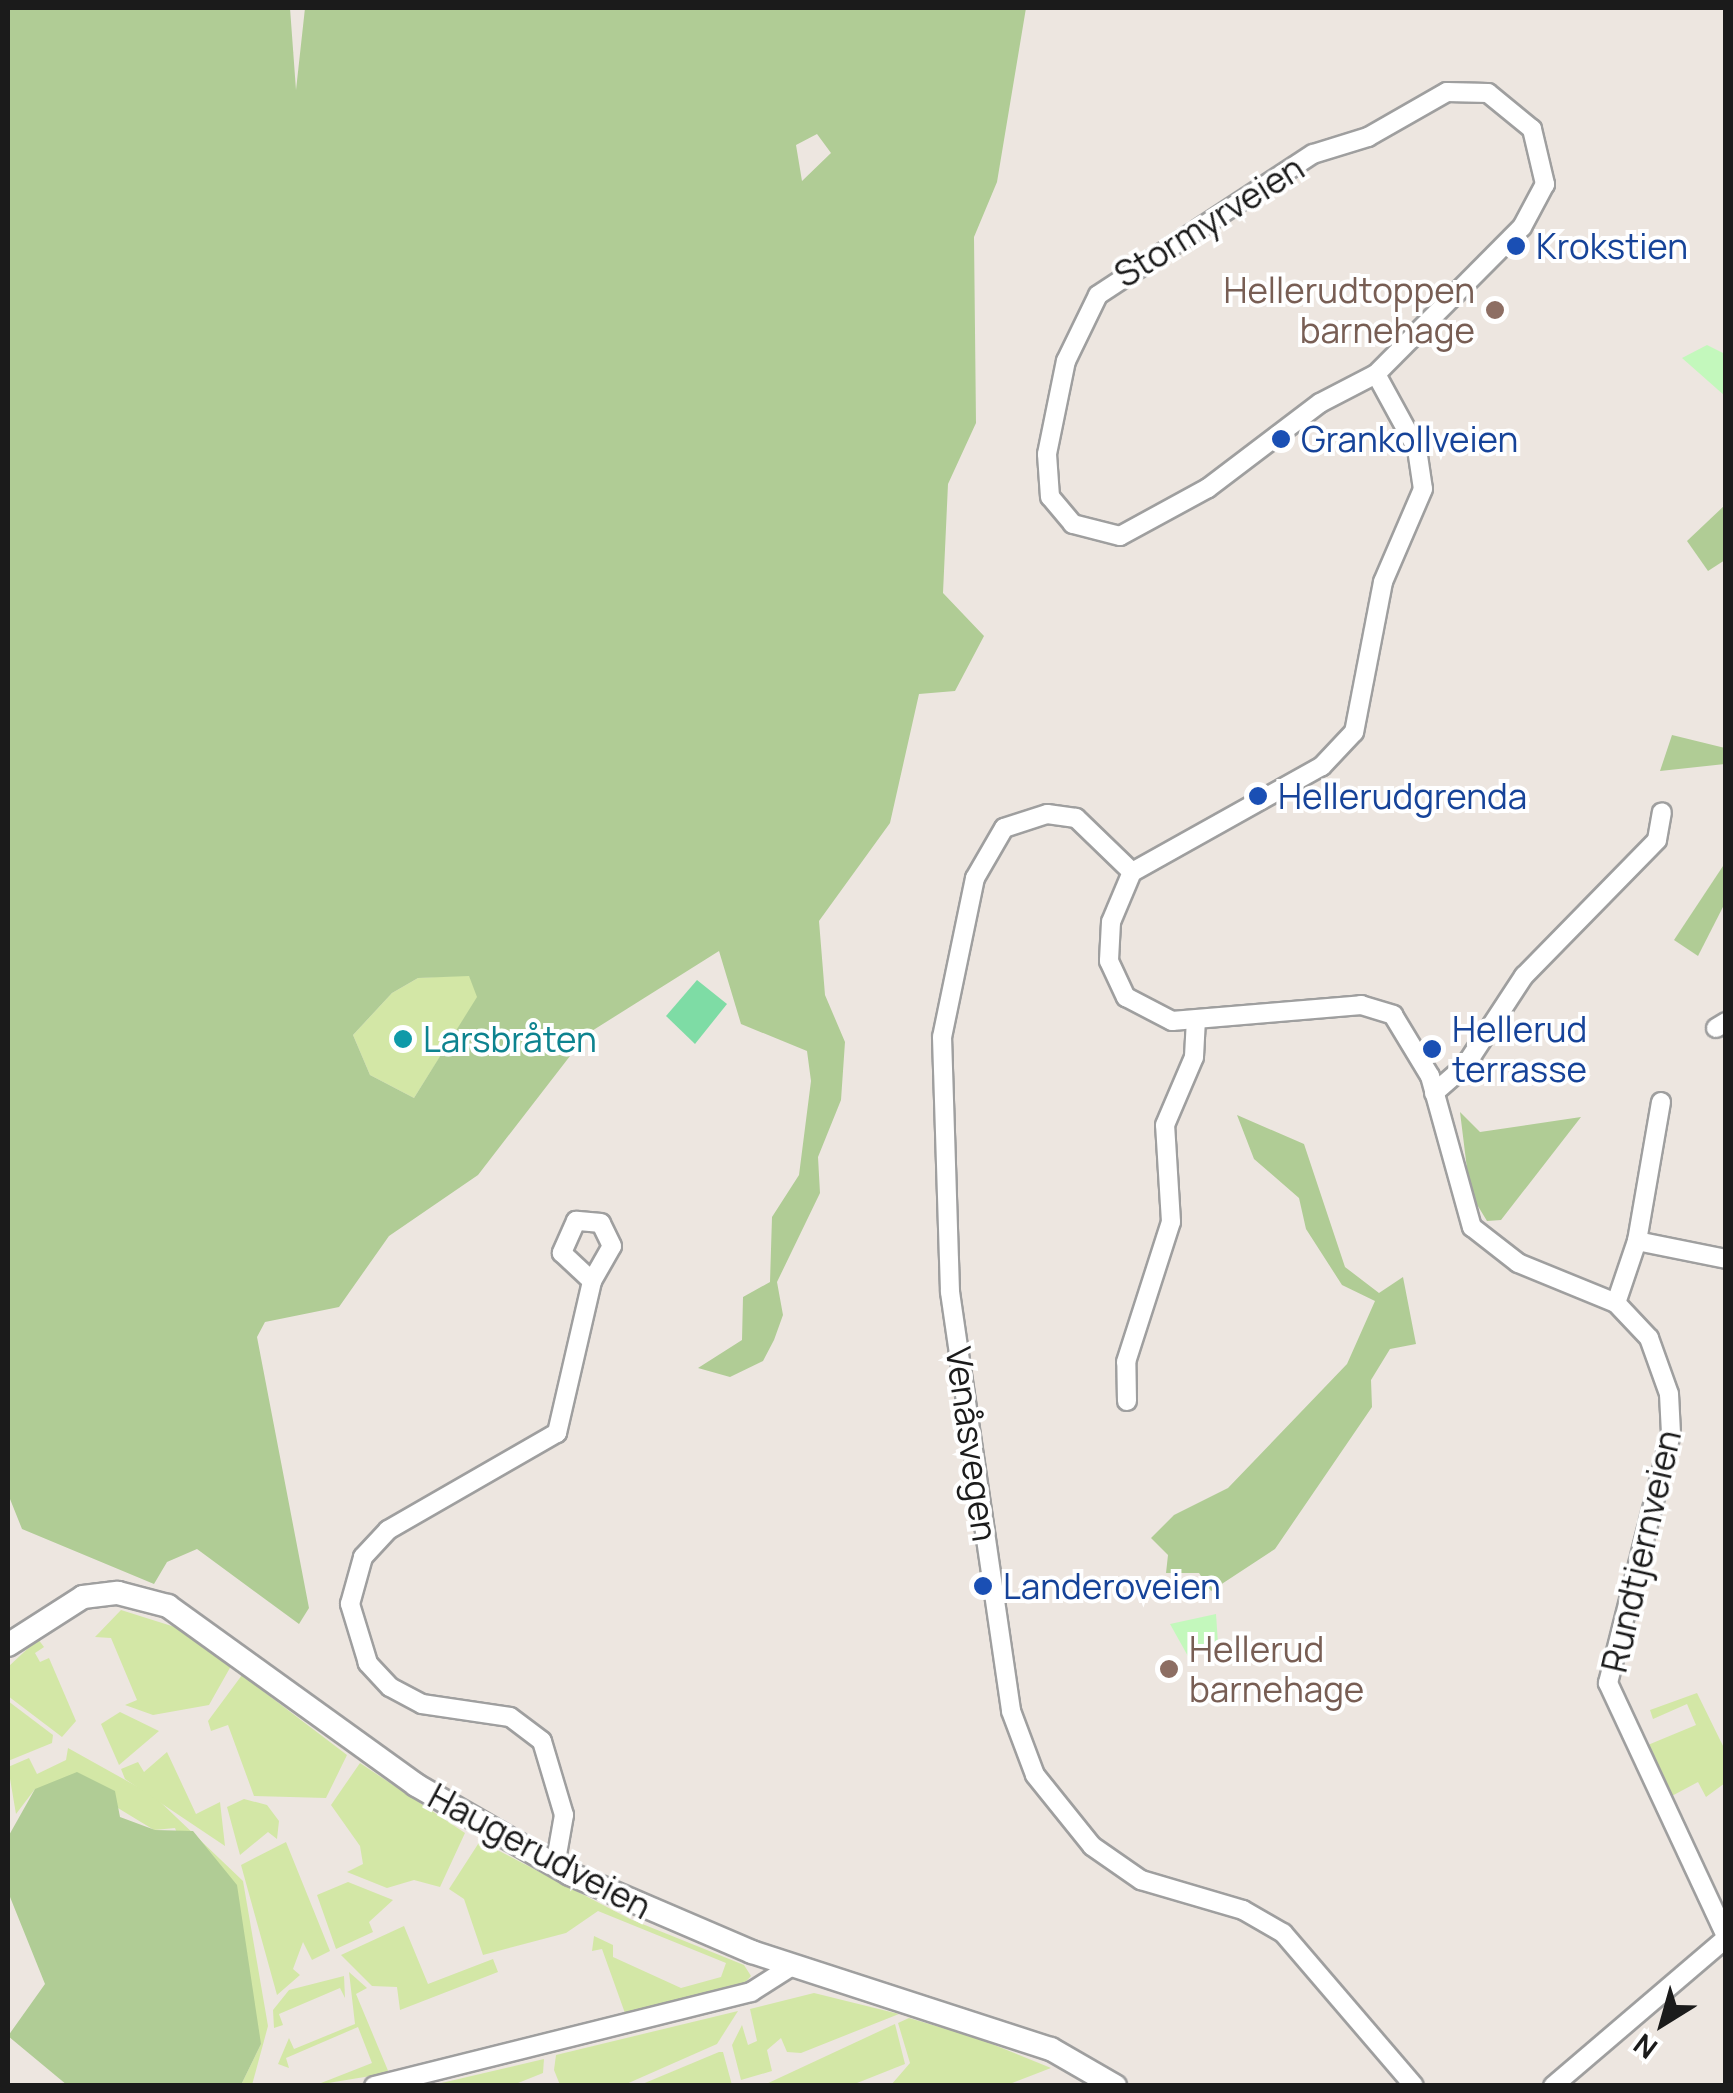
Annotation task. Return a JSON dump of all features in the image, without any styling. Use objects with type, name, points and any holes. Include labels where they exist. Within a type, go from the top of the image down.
[{"type":"street","name":"Stormyrveien","points":[[1446,92],[1488,92],[1532,128],[1546,167],[1538,204],[1376,374],[1120,536],[1073,524],[1046,477],[1066,361],[1080,319],[1110,280],[1313,154],[1368,136],[1446,92]]},
{"type":"street","points":[[1132,872],[1322,766],[1354,732],[1383,582],[1423,489],[1417,449],[1376,374]]},
{"type":"street","points":[[1434,1093],[1465,1066],[1524,976],[1657,840],[1662,812]]},
{"type":"street","name":"Venåsvegen","points":[[1132,872],[1076,818],[1047,814],[1004,828],[976,878],[942,1036],[950,1292],[1012,1711],[1036,1775],[1092,1846],[1141,1880],[1244,1910],[1283,1932],[1414,2086]]},
{"type":"street","name":"Rundtjernveien","points":[[1132,872],[1111,922],[1113,976],[1148,1012],[1196,1022],[1377,1007],[1416,1040],[1472,1227],[1518,1264],[1616,1303],[1649,1338],[1672,1417],[1608,1683],[1726,1937]]},
{"type":"street","points":[[1127,1401],[1126,1362],[1171,1222],[1165,1125],[1194,1057],[1196,1022]]},
{"type":"street","points":[[1616,1303],[1637,1241],[1661,1102]]},
{"type":"street","points":[[1637,1241],[1726,1258]]},
{"type":"street","points":[[555,1866],[564,1814],[542,1742],[510,1718],[422,1704],[390,1687],[363,1653],[350,1604],[363,1557],[388,1530],[557,1432],[592,1281]]},
{"type":"street","name":"Haugerudveien","points":[[8,1644],[83,1597],[118,1593],[168,1606],[416,1785],[555,1866],[792,1966],[1020,2037],[1114,2086]]},
{"type":"street","points":[[1553,2086],[1726,1937]]},
{"type":"street","points":[[374,2086],[751,1992],[792,1966]]},
{"type":"green space","points":[[8,8],[290,8],[296,90],[305,8],[1026,8],[997,182],[974,237],[976,423],[948,484],[943,593],[984,636],[955,691],[919,694],[890,823],[819,921],[825,995],[845,1042],[841,1100],[818,1157],[820,1193],[777,1282],[783,1315],[763,1361],[730,1377],[698,1368],[742,1340],[743,1297],[770,1282],[772,1217],[799,1175],[811,1081],[807,1051],[741,1024],[719,951],[587,1034],[478,1175],[389,1236],[339,1307],[265,1322],[257,1337],[309,1608],[299,1624],[197,1549],[167,1562],[154,1584],[22,1529],[8,1494]],"holes":[[[817,134],[831,153],[802,181],[796,145]],[[469,976],[477,997],[414,1098],[370,1075],[353,1035],[392,993],[418,978]]]},
{"type":"green space","points":[[1707,345],[1725,354],[1725,396],[1682,358]]},
{"type":"green space","points":[[1725,505],[1725,560],[1708,571],[1687,541]]},
{"type":"green space","points":[[1672,735],[1725,748],[1725,764],[1660,771]]},
{"type":"green space","points":[[1725,863],[1725,903],[1698,956],[1674,940]]},
{"type":"green space","name":"Larsbråten","points":[[469,975],[478,997],[414,1098],[370,1075],[353,1035],[392,993],[418,978]]},
{"type":"green space","points":[[697,980],[727,1004],[695,1044],[666,1016]]},
{"type":"green space","points":[[1460,1112],[1480,1132],[1581,1117],[1501,1220],[1487,1221],[1470,1193]]},
{"type":"green space","points":[[1237,1115],[1304,1144],[1345,1267],[1379,1293],[1403,1277],[1416,1344],[1390,1349],[1371,1380],[1372,1407],[1275,1549],[1211,1591],[1199,1573],[1166,1573],[1168,1555],[1151,1538],[1174,1515],[1228,1488],[1347,1364],[1375,1301],[1342,1285],[1306,1229],[1299,1198],[1254,1159]]},
{"type":"green space","points":[[121,1610],[178,1628],[231,1666],[209,1705],[153,1715],[125,1705],[137,1700],[111,1638],[95,1637]]},
{"type":"green space","points":[[1216,1614],[1218,1643],[1189,1658],[1170,1624]]},
{"type":"green space","points":[[38,1639],[44,1647],[35,1653],[40,1662],[49,1658],[76,1721],[62,1737],[8,1696],[8,1667]]},
{"type":"green space","points":[[242,1675],[347,1755],[326,1798],[254,1796],[228,1725],[211,1731],[208,1721]]},
{"type":"green space","points":[[1697,1693],[1725,1750],[1725,1783],[1706,1797],[1698,1782],[1668,1798],[1643,1747],[1696,1725],[1687,1704],[1653,1719],[1650,1710]]},
{"type":"green space","points":[[8,1701],[53,1735],[52,1743],[8,1761]]},
{"type":"green space","points":[[120,1712],[159,1731],[119,1765],[101,1724]]},
{"type":"green space","points":[[68,1748],[154,1796],[243,1881],[268,2026],[252,2085],[241,2085],[261,2044],[175,1828],[154,1830],[113,1805],[35,1789],[16,1814],[8,1767],[29,1758],[37,1774],[66,1760]]},
{"type":"green space","points":[[167,1752],[196,1814],[220,1802],[225,1846],[125,1779],[121,1769],[138,1762],[144,1772]]},
{"type":"green space","points":[[360,1763],[465,1833],[440,1887],[414,1880],[387,1888],[347,1872],[363,1864],[360,1846],[331,1805]]},
{"type":"green space","points":[[77,1772],[115,1791],[120,1817],[155,1830],[193,1831],[237,1885],[261,2044],[241,2085],[67,2085],[8,2036],[45,1984],[8,1892],[8,1837],[35,1789]]},
{"type":"green space","points":[[244,1799],[267,1805],[279,1821],[277,1839],[268,1832],[240,1855],[227,1807]]},
{"type":"green space","points":[[480,1841],[630,1919],[744,1965],[751,1976],[740,1988],[626,2016],[602,1949],[592,1951],[594,1936],[613,1945],[613,1957],[681,1988],[721,1977],[726,1963],[598,1911],[566,1933],[483,1955],[464,1899],[449,1889]]},
{"type":"green space","points":[[286,1842],[330,1951],[312,1960],[303,1942],[293,1969],[300,1975],[277,1995],[241,1865]]},
{"type":"green space","points":[[348,1882],[393,1900],[369,1922],[373,1932],[336,1949],[317,1895]]},
{"type":"green space","points":[[404,1926],[428,1984],[493,1959],[498,1972],[400,2010],[397,1987],[372,1986],[341,1955]]},
{"type":"green space","points":[[349,1972],[367,1988],[356,1994],[389,2073],[316,2085],[372,2063],[358,2027],[286,2058],[289,2068],[278,2064],[289,2038],[294,2049],[355,2024]]},
{"type":"green space","points":[[344,1976],[345,1998],[340,1988],[279,2014],[283,2025],[274,2028],[273,2010],[289,1990]]},
{"type":"green space","points":[[814,1993],[899,2014],[801,2053],[787,2052],[781,2038],[767,2050],[772,2071],[741,2080],[732,2045],[742,2025],[748,2045],[757,2041],[750,2009]]},
{"type":"green space","points":[[738,2011],[717,2044],[624,2085],[560,2085],[554,2070],[556,2055]]},
{"type":"green space","points":[[909,2018],[977,2038],[1051,2068],[1007,2085],[891,2085],[910,2063],[898,2023]]},
{"type":"green space","points":[[895,2024],[905,2064],[852,2085],[764,2085]]},
{"type":"green space","points":[[719,2052],[723,2052],[732,2085],[640,2085]]},
{"type":"green space","points":[[544,2059],[543,2073],[513,2085],[433,2085]]},
{"type":"place","name":"Krokstien","points":[[1516,246]]},
{"type":"place","name":"Hellerudtoppen barnehage","points":[[1495,310]]},
{"type":"place","name":"Grankollveien","points":[[1281,439]]},
{"type":"place","name":"Hellerudgrenda","points":[[1258,796]]},
{"type":"place","name":"Larsbråten","points":[[403,1039]]},
{"type":"place","name":"Hellerud terrasse","points":[[1432,1049]]},
{"type":"place","name":"Landeroveien","points":[[983,1586]]},
{"type":"place","name":"Hellerud barnehage","points":[[1169,1669]]}]
